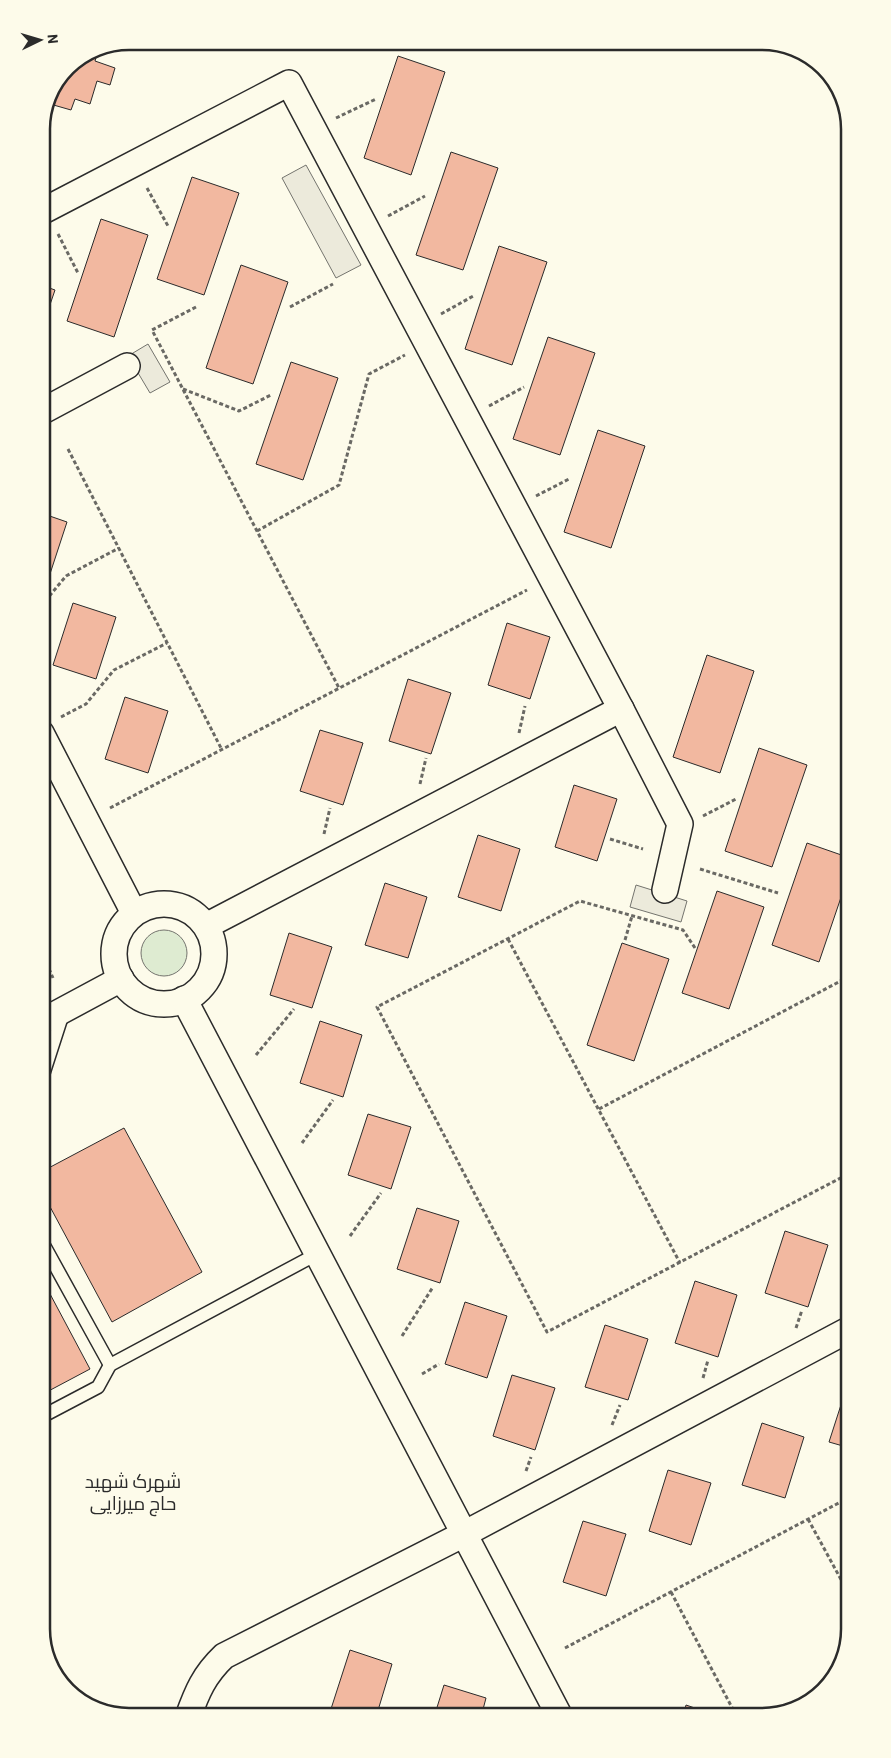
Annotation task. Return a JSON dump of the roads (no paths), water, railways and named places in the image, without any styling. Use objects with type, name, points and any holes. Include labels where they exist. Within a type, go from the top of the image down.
[{"type":"street","points":[[50,207],[289,83],[680,824],[665,890]]},
{"type":"street","points":[[50,407],[127,366]]},
{"type":"street","points":[[206,926],[621,709]]},
{"type":"street","points":[[50,730],[134,913]]},
{"type":"street","points":[[165,904],[181,907],[195,915],[206,926],[212,941],[213,957],[210,973],[202,987],[190,997],[174,1003],[158,1004],[141,999],[128,989],[118,975],[114,958],[115,941],[122,926],[134,913],[149,906],[165,904]]},
{"type":"street","points":[[50,1017],[122,979]]},
{"type":"street","points":[[184,999],[555,1708]]},
{"type":"street","points":[[192,1708],[203,1680],[224,1656],[464,1534],[841,1333]]},
{"type":"lane","points":[[50,1053],[64,1010]]},
{"type":"lane","points":[[50,1412],[98,1387],[110,1365],[317,1254]]},
{"type":"lane","points":[[50,1256],[110,1365]]},
{"type":"district","name":"شهرک شهید حاج میرزایی","points":[[133,1491]]}]
